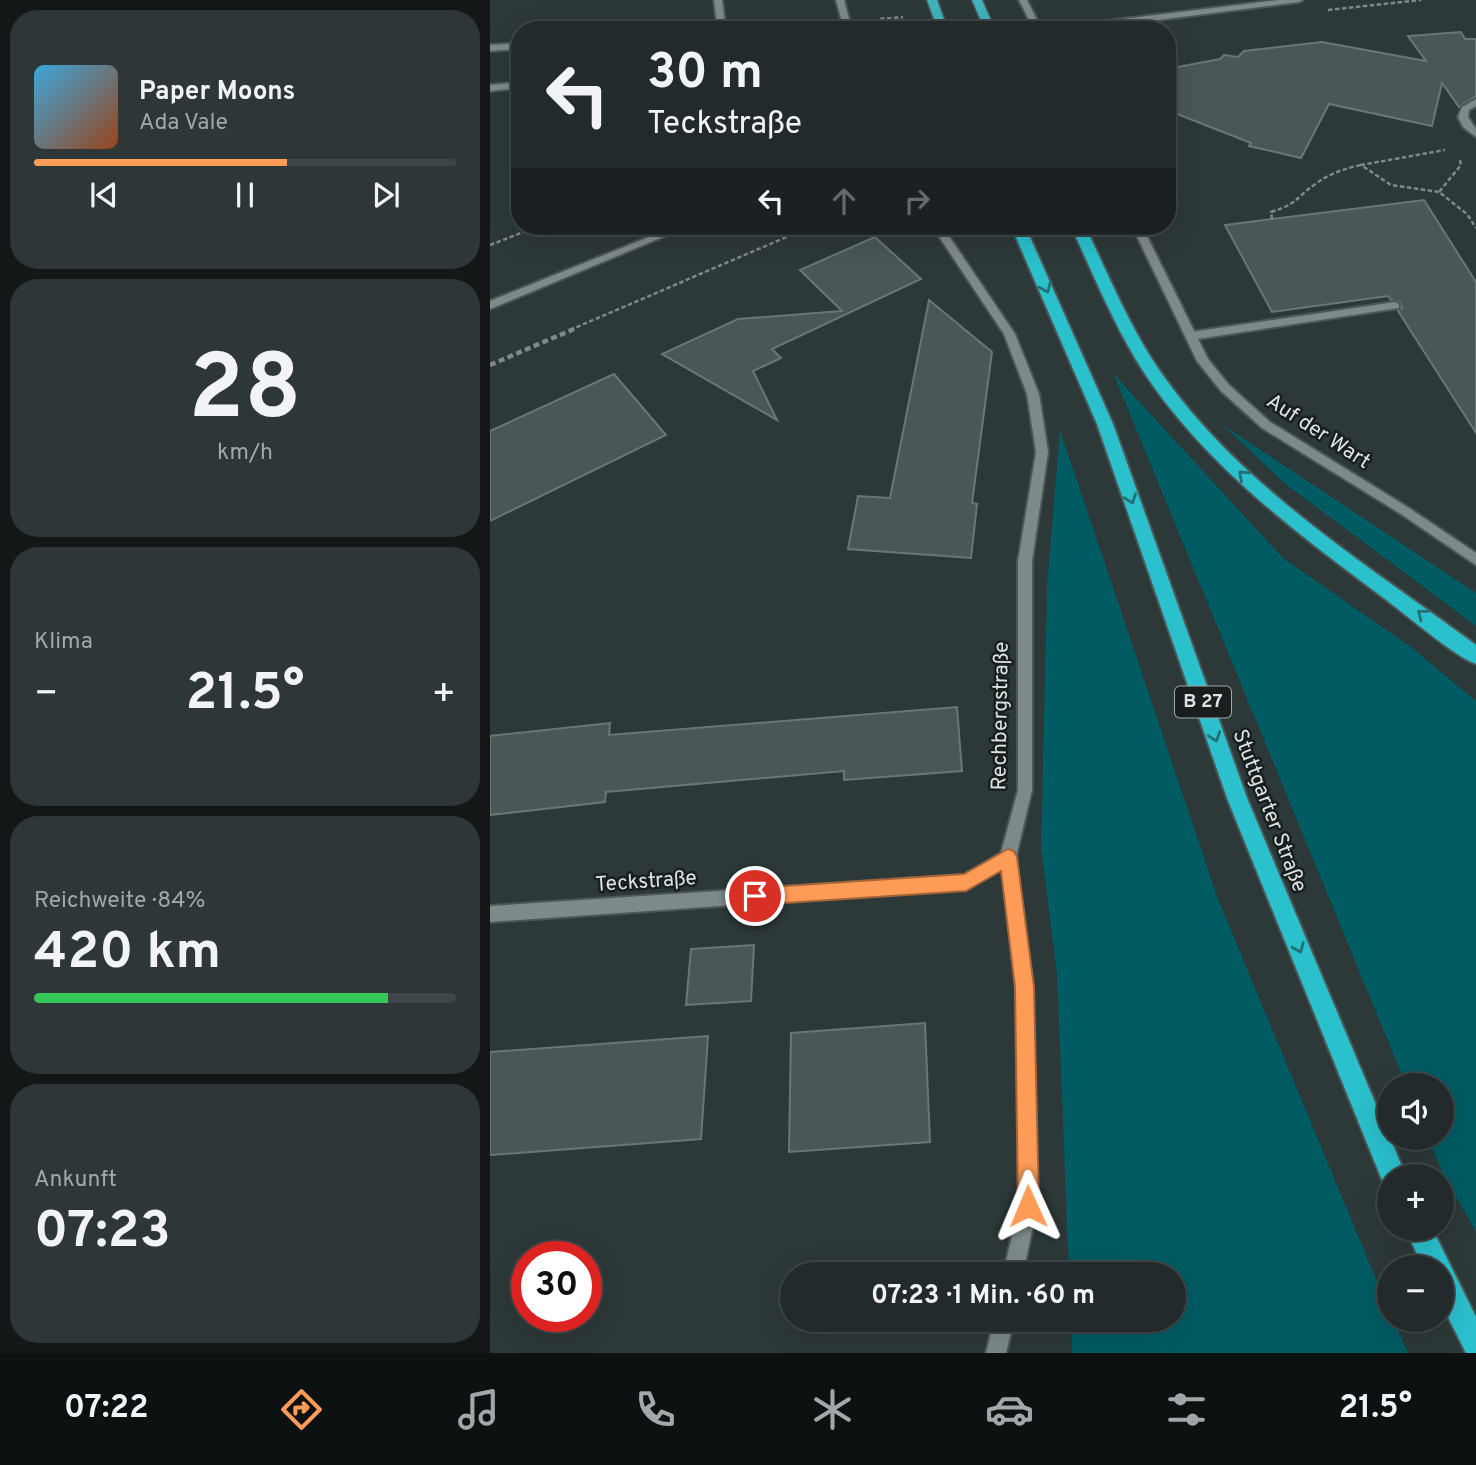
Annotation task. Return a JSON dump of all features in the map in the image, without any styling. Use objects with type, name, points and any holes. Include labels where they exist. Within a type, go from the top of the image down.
[{"type":"highway","name":"Stuttgarter Straße","points":[[1022,235],[1105,424],[1237,798],[1388,1164]]},
{"type":"highway","points":[[1082,235],[1120,313],[1161,385],[1213,447],[1291,519],[1476,656]]},
{"type":"highway","points":[[1454,1301],[1476,1345]]},
{"type":"main road","points":[[932,0],[940,21]]},
{"type":"main road","points":[[977,0],[986,21]]},
{"type":"street","points":[[718,0],[720,21]]},
{"type":"street","points":[[840,0],[846,21]]},
{"type":"street","points":[[1023,0],[1034,21]]},
{"type":"street","points":[[1132,21],[1299,0]]},
{"type":"street","points":[[490,48],[511,47]]},
{"type":"street","points":[[490,88],[511,86]]},
{"type":"street","points":[[1476,102],[1465,108],[1462,114],[1463,122],[1476,134]]},
{"type":"street","points":[[490,305],[662,235]]},
{"type":"street","name":"Rechbergstraße","points":[[943,235],[1009,334],[1033,394],[1042,452],[1025,561],[1025,790],[1008,857],[1024,987],[1028,1206],[1016,1262]]},
{"type":"street","name":"Auf der Wart","points":[[1141,235],[1203,361],[1225,388],[1266,425],[1405,510],[1476,560]]},
{"type":"street","points":[[1191,336],[1395,306]]},
{"type":"street","name":"Teckstraße","points":[[490,914],[966,882],[1008,857]]},
{"type":"street","points":[[996,1353],[1001,1332]]},
{"type":"path","points":[[1272,219],[1272,212],[1294,205],[1312,186],[1336,171],[1448,149]]},
{"type":"path","points":[[1439,192],[1461,165],[1460,156]]},
{"type":"path","points":[[1361,165],[1391,185],[1439,192],[1467,214],[1476,228]]},
{"type":"path","points":[[490,245],[516,235]]},
{"type":"path","points":[[490,365],[791,235]]},
{"type":"shaded area","points":[[1113,373],[1283,558],[1411,647],[1476,701],[1476,1232],[1454,1193],[1454,1164],[1439,1164],[1433,1150],[1454,1150],[1454,1073],[1401,1073]]},
{"type":"shaded area","points":[[1223,425],[1476,593],[1476,626],[1284,483]]},
{"type":"shaded area","points":[[1060,430],[1218,899],[1377,1281],[1377,1332],[1399,1332],[1408,1353],[1072,1353],[1071,1332],[1186,1332],[1186,1262],[1069,1262],[1057,974],[1041,848],[1047,585]]},
{"type":"building","points":[[1461,32],[1465,39],[1476,39],[1476,96],[1459,107],[1442,83],[1432,126],[1329,104],[1301,158],[1249,146],[1251,143],[1176,114],[1176,67],[1220,59],[1224,55],[1238,57],[1244,51],[1322,42],[1426,61],[1408,36]]},
{"type":"building","points":[[1424,200],[1476,282],[1476,433],[1398,311],[1402,308],[1400,302],[1391,300],[1388,296],[1272,312],[1225,225]]},
{"type":"building","points":[[875,237],[921,279],[772,349],[781,358],[753,371],[777,420],[662,354],[738,319],[842,311],[800,270]]},
{"type":"building","points":[[929,300],[992,352],[972,503],[977,504],[971,558],[848,549],[858,496],[890,498]]},
{"type":"building","points":[[614,374],[666,435],[490,521],[490,431]]},
{"type":"building","points":[[957,707],[962,771],[844,780],[844,771],[606,792],[605,802],[490,815],[490,736],[610,723],[609,735]]},
{"type":"building","points":[[754,945],[751,1001],[686,1005],[691,949]]},
{"type":"building","points":[[925,1023],[930,1142],[789,1152],[791,1033]]},
{"type":"building","points":[[708,1036],[701,1139],[490,1155],[490,1052]]},
{"type":"route","points":[[755,896],[966,882],[1008,857],[1024,987],[1028,1206]]}]
